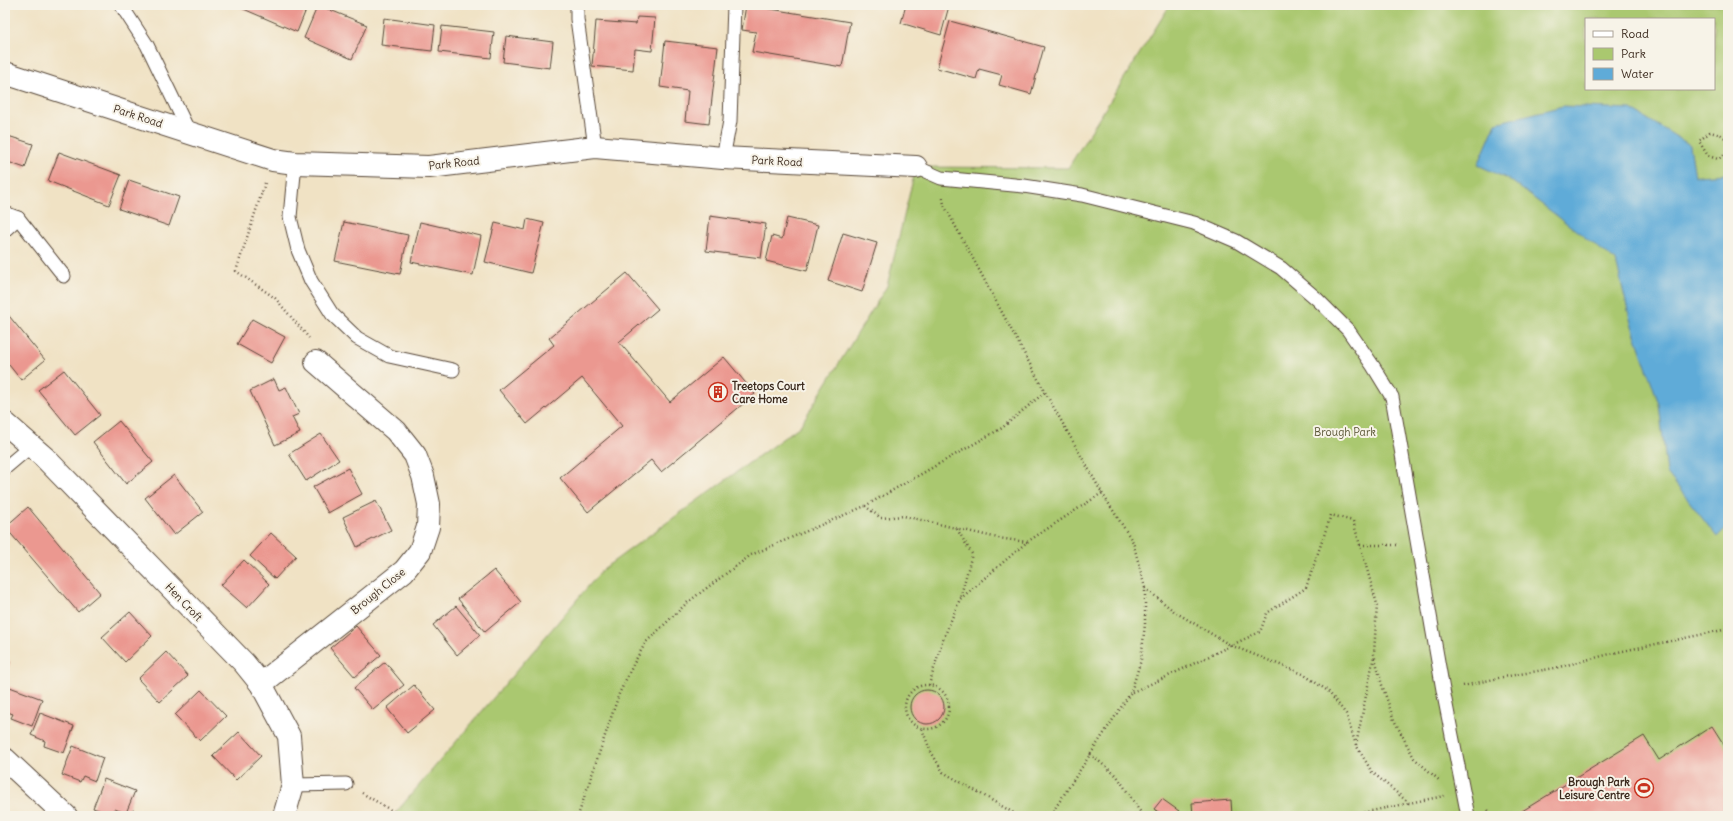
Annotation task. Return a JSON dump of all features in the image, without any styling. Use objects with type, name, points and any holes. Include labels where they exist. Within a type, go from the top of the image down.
[{"type":"street","name":"Park Road","points":[[5,73],[273,160],[429,167],[595,147],[723,158],[916,168]]},
{"type":"street","name":"Brough Close","points":[[261,684],[404,571],[420,551],[428,527],[429,504],[423,476],[415,455],[396,430],[316,362]]},
{"type":"street","name":"Hen Croft","points":[[5,423],[44,457],[244,663],[261,684],[289,736],[293,785],[284,816]]},
{"type":"street","points":[[5,759],[66,816]]},
{"type":"lane","points":[[121,5],[147,45],[189,132]]},
{"type":"lane","points":[[577,5],[595,147]]},
{"type":"lane","points":[[723,158],[730,121],[734,5]]},
{"type":"lane","points":[[295,162],[290,217],[298,250],[311,281],[332,314],[357,338],[389,356],[453,370]]},
{"type":"lane","points":[[916,168],[941,178],[1053,190],[1082,195],[1133,206],[1194,223],[1236,241],[1280,268],[1317,299],[1348,330],[1392,397],[1443,690],[1458,793],[1468,816]]},
{"type":"lane","points":[[5,213],[18,218],[64,276]]},
{"type":"lane","points":[[5,230],[18,218]]},
{"type":"lane","points":[[5,468],[31,446]]},
{"type":"lane","points":[[293,785],[346,784]]},
{"type":"path","points":[[1728,140],[1721,135],[1710,132],[1699,141],[1708,156],[1718,159],[1728,153]]},
{"type":"path","points":[[273,160],[236,271],[275,298],[315,346],[316,362]]},
{"type":"path","points":[[941,178],[944,205],[1045,392],[1102,493],[1133,542],[1145,588],[1145,624],[1142,660],[1131,692],[1050,816]]},
{"type":"path","points":[[578,816],[619,694],[646,642],[688,602],[751,554],[865,506],[1002,428],[1045,392]]},
{"type":"path","points":[[960,599],[1027,542],[1102,493]]},
{"type":"path","points":[[865,506],[881,518],[904,516],[957,529],[1027,542]]},
{"type":"path","points":[[1131,692],[1162,680],[1230,645],[1260,632],[1267,613],[1306,588],[1331,515],[1353,521],[1377,604],[1374,654],[1356,746]]},
{"type":"path","points":[[929,685],[942,642],[960,599],[972,554],[957,529]]},
{"type":"path","points":[[1360,545],[1418,545]]},
{"type":"path","points":[[1145,588],[1175,612],[1230,645],[1303,674],[1328,691],[1346,714],[1356,746],[1372,772],[1409,803]]},
{"type":"path","points":[[1443,690],[1555,668],[1618,652],[1728,629]]},
{"type":"path","points":[[1374,654],[1382,685],[1394,720],[1414,758],[1458,793]]},
{"type":"path","points":[[929,685],[942,691],[949,703],[949,711],[947,718],[942,723],[936,727],[922,729],[915,726],[906,715],[906,700],[915,689],[929,685]]},
{"type":"path","points":[[922,729],[930,750],[942,772],[1020,816]]},
{"type":"path","points":[[1090,754],[1117,776],[1143,816]]},
{"type":"path","points":[[346,784],[394,812],[396,816]]},
{"type":"path","points":[[1348,816],[1458,793]]},
{"type":"path","points":[[1488,809],[1493,816]]},
{"type":"green space","name":"Brough Park","points":[[1170,5],[1728,5],[1728,816],[393,816],[603,569],[800,426],[887,286],[916,167],[1068,168]]},
{"type":"water","points":[[1563,106],[1631,109],[1690,145],[1695,176],[1728,174],[1728,526],[1717,537],[1667,473],[1659,404],[1631,323],[1616,261],[1510,180],[1478,165],[1496,123]]},
{"type":"building","points":[[240,5],[308,5],[297,32],[239,7]]},
{"type":"building","points":[[318,5],[367,25],[352,59],[304,38]]},
{"type":"building","points":[[746,5],[850,22],[842,67],[752,52],[756,32],[742,30]]},
{"type":"building","points":[[906,5],[949,6],[941,35],[901,23]]},
{"type":"building","points":[[637,17],[655,18],[652,51],[635,49],[633,70],[592,66],[596,21],[636,24]]},
{"type":"building","points":[[384,18],[435,25],[432,51],[381,45]]},
{"type":"building","points":[[950,21],[1044,47],[1031,94],[999,85],[1002,75],[979,69],[976,79],[937,68]]},
{"type":"building","points":[[442,26],[494,32],[491,58],[439,52]]},
{"type":"building","points":[[506,36],[553,42],[550,68],[503,62]]},
{"type":"building","points":[[665,41],[718,47],[709,124],[685,121],[688,91],[660,87]]},
{"type":"building","points":[[5,135],[33,144],[25,168],[5,161]]},
{"type":"building","points":[[59,152],[121,175],[109,205],[48,181]]},
{"type":"building","points":[[129,180],[179,197],[169,226],[119,209]]},
{"type":"building","points":[[710,216],[766,224],[761,258],[706,251]]},
{"type":"building","points":[[787,218],[818,225],[807,271],[766,261],[772,236],[782,239]]},
{"type":"building","points":[[527,219],[544,223],[531,273],[485,262],[495,223],[525,230]]},
{"type":"building","points":[[344,222],[408,235],[400,274],[335,261]]},
{"type":"building","points":[[420,222],[481,236],[473,275],[411,262]]},
{"type":"building","points":[[843,233],[877,243],[862,292],[828,281]]},
{"type":"building","name":"Treetops Court Care Home","points":[[627,273],[658,309],[619,342],[670,402],[724,357],[755,394],[661,472],[651,460],[588,512],[560,478],[622,426],[582,378],[527,424],[499,390],[554,345],[549,338]]},
{"type":"building","points":[[5,311],[45,360],[21,380],[5,360]]},
{"type":"building","points":[[252,319],[285,337],[271,363],[237,344]]},
{"type":"building","points":[[64,370],[100,415],[75,435],[38,390]]},
{"type":"building","points":[[274,379],[279,390],[286,387],[299,414],[292,417],[300,433],[275,445],[250,391]]},
{"type":"building","points":[[119,421],[153,462],[126,484],[93,442]]},
{"type":"building","points":[[321,434],[339,460],[306,481],[289,454]]},
{"type":"building","points":[[348,468],[362,494],[328,513],[313,487]]},
{"type":"building","points":[[174,475],[203,512],[174,535],[145,498]]},
{"type":"building","points":[[376,501],[391,530],[357,547],[343,517]]},
{"type":"building","points":[[28,507],[100,593],[78,612],[5,527]]},
{"type":"building","points":[[271,533],[296,556],[275,579],[250,556]]},
{"type":"building","points":[[244,560],[269,584],[247,608],[221,585]]},
{"type":"building","points":[[494,570],[521,602],[485,632],[458,599]]},
{"type":"building","points":[[456,606],[480,635],[457,655],[433,625]]},
{"type":"building","points":[[130,612],[152,636],[125,662],[102,637]]},
{"type":"building","points":[[356,626],[381,655],[355,677],[330,648]]},
{"type":"building","points":[[166,652],[188,676],[160,702],[138,679]]},
{"type":"building","points":[[5,660],[10,662],[5,676]]},
{"type":"building","points":[[385,662],[404,685],[373,710],[354,688]]},
{"type":"building","points":[[414,685],[435,710],[407,733],[387,708]]},
{"type":"building","points":[[7,686],[42,699],[32,726],[11,718],[13,714],[5,711],[5,692]]},
{"type":"building","points":[[201,690],[226,716],[200,741],[175,715]]},
{"type":"building","points":[[924,690],[930,690],[939,695],[943,701],[943,713],[939,719],[930,724],[924,724],[915,719],[910,710],[910,704],[915,695]]},
{"type":"building","points":[[40,713],[74,726],[64,753],[44,746],[45,741],[31,735]]},
{"type":"building","name":"Brough Park Leisure Centre","points":[[1712,726],[1728,751],[1728,816],[1514,816],[1644,736],[1659,760]]},
{"type":"building","points":[[239,732],[261,756],[236,780],[213,756]]},
{"type":"building","points":[[73,746],[103,758],[95,781],[83,776],[80,782],[62,775]]},
{"type":"building","points":[[104,779],[135,791],[126,813],[114,809],[112,815],[93,808]]},
{"type":"building","points":[[1162,799],[1179,811],[1175,816],[1164,816],[1154,809]]},
{"type":"building","points":[[1231,800],[1232,816],[1193,816],[1192,803]]},
{"type":"building","points":[[133,810],[148,816],[130,816]]},
{"type":"place","name":"Treetops Court Care Home","points":[[718,392]]},
{"type":"place","name":"Brough Park Leisure Centre","points":[[1644,788]]}]
